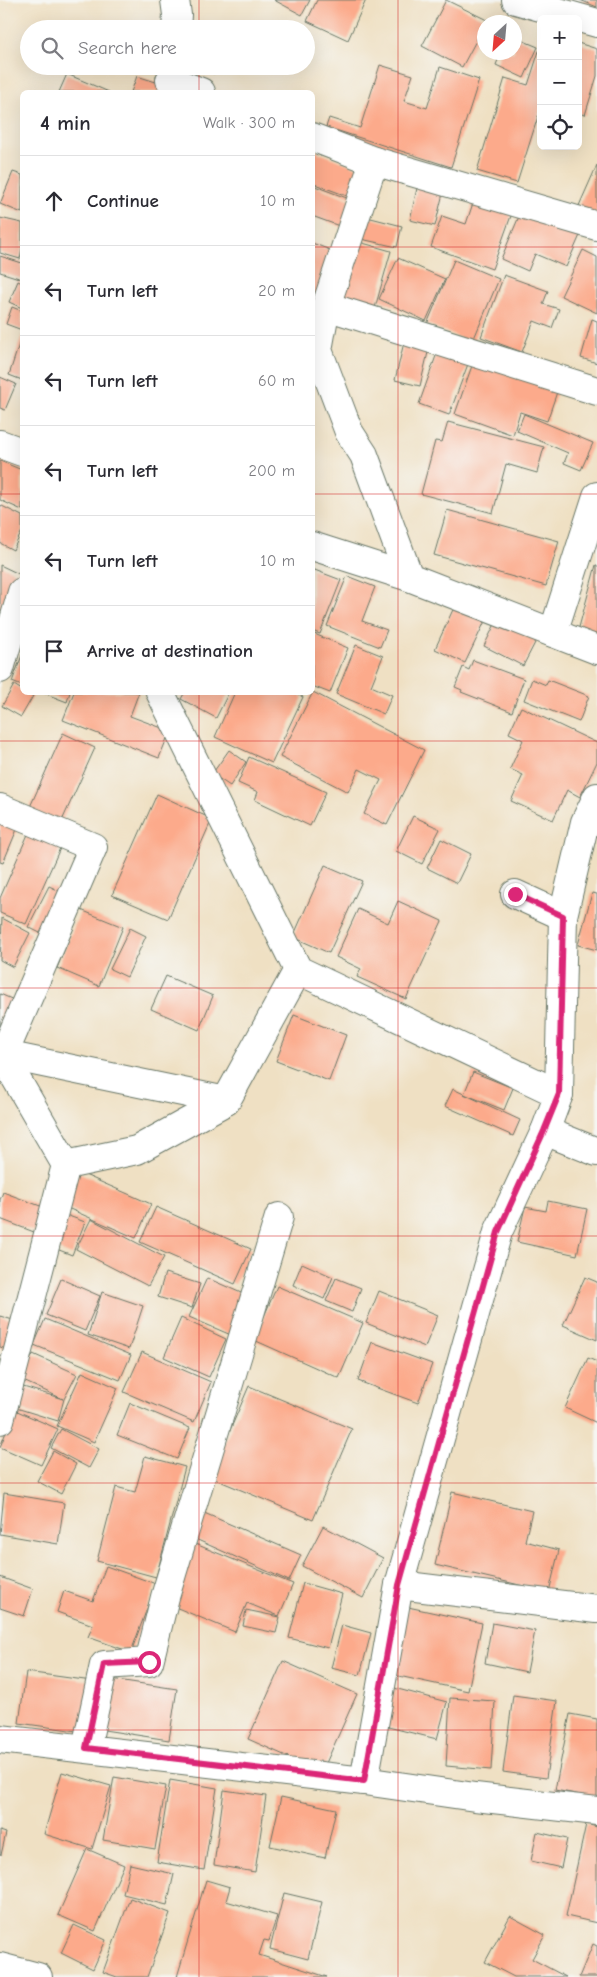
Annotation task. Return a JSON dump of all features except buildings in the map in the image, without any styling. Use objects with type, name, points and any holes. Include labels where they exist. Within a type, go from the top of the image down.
[{"type":"street","points":[[175,0],[177,20]]},
{"type":"street","points":[[516,0],[597,23]]},
{"type":"street","points":[[170,80],[196,90]]},
{"type":"street","points":[[315,138],[374,161],[597,226]]},
{"type":"street","points":[[374,161],[326,306],[318,350],[348,432],[364,455],[409,577]]},
{"type":"street","points":[[326,306],[597,391]]},
{"type":"street","points":[[0,444],[20,451]]},
{"type":"street","points":[[553,633],[597,496]]},
{"type":"street","points":[[315,547],[409,577],[597,650]]},
{"type":"street","points":[[0,670],[20,599]]},
{"type":"street","points":[[161,695],[298,970],[559,1094]]},
{"type":"street","points":[[364,1781],[399,1585],[498,1232],[559,1094],[563,916],[585,822],[597,797]]},
{"type":"street","points":[[0,808],[93,847],[2,1055]]},
{"type":"street","points":[[515,894],[563,916]]},
{"type":"street","points":[[66,1165],[137,1150],[226,1101],[298,970]]},
{"type":"street","points":[[2,1055],[226,1101]]},
{"type":"street","points":[[0,1420],[66,1165],[2,1055]]},
{"type":"street","points":[[544,1131],[597,1152]]},
{"type":"street","points":[[86,1748],[104,1664],[149,1662],[168,1588],[280,1217]]},
{"type":"street","points":[[399,1585],[597,1609]]},
{"type":"street","points":[[0,1740],[86,1748],[364,1781],[475,1797],[597,1811]]},
{"type":"street","points":[[0,1967],[38,1977]]},
{"type":"route","points":[[149,1662],[104,1664],[86,1748],[364,1781],[399,1585],[498,1232],[559,1094],[563,916],[515,894]]}]
